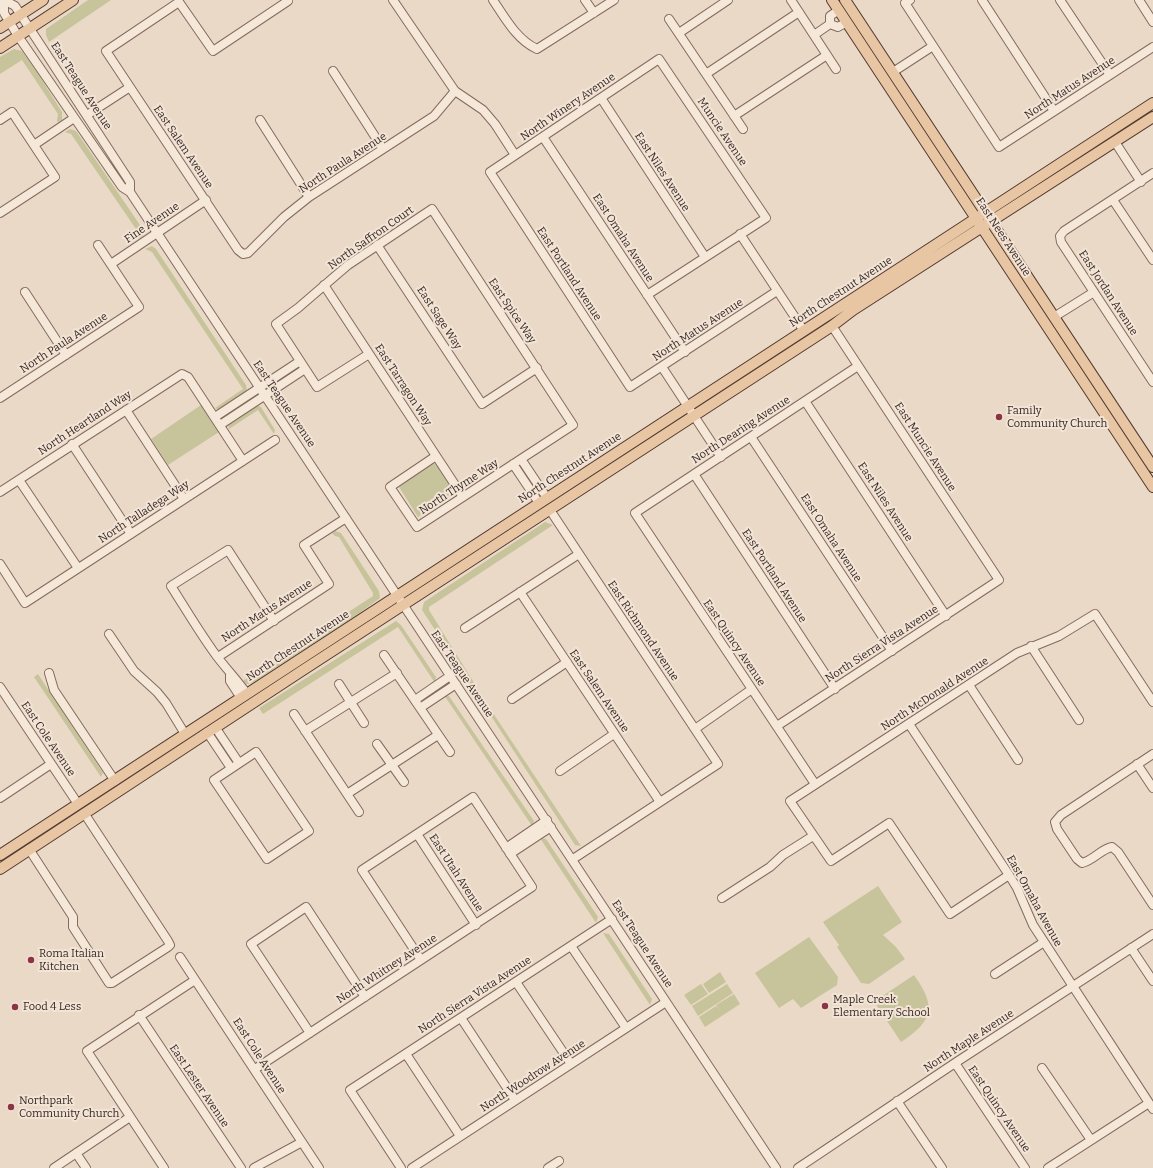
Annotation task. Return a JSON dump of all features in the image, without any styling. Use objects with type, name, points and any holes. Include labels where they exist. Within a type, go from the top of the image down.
[{"type":"main road","points":[[0,28],[43,0]]},
{"type":"main road","points":[[0,48],[73,0]]},
{"type":"main road","name":"East Nees Avenue","points":[[832,0],[1153,487]]},
{"type":"main road","name":"East Nees Avenue","points":[[845,0],[1153,467]]},
{"type":"main road","points":[[847,22],[863,37],[884,68],[888,72],[893,72]]},
{"type":"main road","name":"North Chestnut Avenue","points":[[0,855],[1153,103]]},
{"type":"main road","points":[[1115,142],[1118,133],[1153,109]]},
{"type":"main road","name":"North Chestnut Avenue","points":[[0,869],[211,729],[404,606],[695,416],[832,326],[853,310],[1153,117]]},
{"type":"main road","points":[[832,326],[834,318],[843,312],[846,304]]},
{"type":"main road","points":[[1051,332],[1054,331],[1059,334],[1084,372],[1103,391]]},
{"type":"main road","points":[[550,510],[550,503],[589,478],[617,452]]},
{"type":"main road","points":[[211,729],[217,721],[244,703],[248,697],[244,696]]},
{"type":"main road","points":[[84,813],[87,805],[112,788],[115,781]]},
{"type":"main road","points":[[29,849],[35,839],[75,814],[78,804]]},
{"type":"street","name":"East Teague Avenue","points":[[130,192],[130,182],[21,14],[15,6],[4,0],[4,13],[18,36],[122,187],[130,192],[450,676],[573,859],[776,1168]]},
{"type":"street","points":[[393,0],[455,91],[483,110],[495,124],[515,156]]},
{"type":"street","points":[[493,0],[516,32],[531,47],[537,50],[614,0]]},
{"type":"street","points":[[585,0],[594,13]]},
{"type":"street","points":[[679,33],[728,0]]},
{"type":"street","points":[[790,0],[836,69]]},
{"type":"street","points":[[982,0],[1054,111]]},
{"type":"street","points":[[1060,0],[1110,76]]},
{"type":"street","points":[[1139,0],[1153,22]]},
{"type":"street","name":"East Salem Avenue","points":[[244,254],[238,250],[106,51],[179,2],[213,51],[288,1]]},
{"type":"street","points":[[893,72],[933,46],[907,2]]},
{"type":"street","points":[[830,24],[830,16],[839,10]]},
{"type":"street","points":[[706,74],[799,12]]},
{"type":"street","points":[[669,19],[743,130]]},
{"type":"street","points":[[830,24],[838,27],[847,22]]},
{"type":"street","points":[[814,35],[830,24]]},
{"type":"street","name":"North Matus Avenue","points":[[933,46],[999,147],[1153,47]]},
{"type":"street","points":[[734,116],[827,55]]},
{"type":"street","name":"North Winery Avenue","points":[[490,172],[659,59]]},
{"type":"street","name":"Muncie Avenue","points":[[659,59],[766,218],[740,234]]},
{"type":"street","points":[[333,71],[383,149]]},
{"type":"street","points":[[87,115],[130,87]]},
{"type":"street","name":"North Paula Avenue","points":[[244,254],[248,252],[284,217],[309,197],[434,116],[455,91]]},
{"type":"street","name":"East Niles Avenue","points":[[601,98],[705,257]]},
{"type":"street","points":[[0,120],[12,112],[55,177],[0,213]]},
{"type":"street","points":[[34,145],[74,118]]},
{"type":"street","points":[[260,120],[309,197]]},
{"type":"street","name":"East Omaha Avenue","points":[[543,137],[685,352]]},
{"type":"street","points":[[1115,142],[1141,182]]},
{"type":"street","name":"East Portland Avenue","points":[[490,172],[630,387]]},
{"type":"street","points":[[1153,173],[1113,200],[1153,260]]},
{"type":"street","name":"Fine Avenue","points":[[111,264],[206,200]]},
{"type":"street","name":"East Jordan Avenue","points":[[1113,200],[1064,231],[1060,236],[1061,242],[1153,382]]},
{"type":"street","name":"North Saffron Court","points":[[300,361],[276,324],[298,308],[348,265],[432,209]]},
{"type":"street","name":"East Spice Way","points":[[432,209],[573,425]]},
{"type":"street","points":[[647,295],[740,234],[804,331]]},
{"type":"street","points":[[98,245],[111,264]]},
{"type":"street","name":"East Sage Way","points":[[377,245],[482,404],[537,368]]},
{"type":"street","name":"North Paula Avenue","points":[[0,398],[139,307],[111,264]]},
{"type":"street","name":"East Tarragon Way","points":[[324,285],[463,497]]},
{"type":"street","name":"North Matus Avenue","points":[[630,387],[777,291]]},
{"type":"street","points":[[25,292],[66,355]]},
{"type":"street","points":[[1054,317],[1094,292]]},
{"type":"street","name":"East Muncie Avenue","points":[[832,326],[999,580]]},
{"type":"street","points":[[243,461],[214,417],[300,361],[317,388],[369,354]]},
{"type":"street","name":"North Dearing Avenue","points":[[635,514],[858,366]]},
{"type":"street","points":[[662,367],[721,457]]},
{"type":"street","points":[[220,425],[305,369]]},
{"type":"street","name":"North Heartland Way","points":[[0,492],[182,374],[188,377],[214,417]]},
{"type":"street","points":[[279,375],[284,383]]},
{"type":"street","name":"East Niles Avenue","points":[[805,401],[946,616]]},
{"type":"street","points":[[236,403],[241,411]]},
{"type":"street","points":[[126,410],[184,499]]},
{"type":"street","name":"North Thyme Way","points":[[436,456],[390,486],[417,528],[573,425]]},
{"type":"street","name":"East Omaha Avenue","points":[[751,437],[892,651]]},
{"type":"street","name":"North Talladega Way","points":[[0,564],[25,603],[275,440]]},
{"type":"street","points":[[72,444],[131,534]]},
{"type":"street","points":[[521,459],[536,482],[543,500]]},
{"type":"street","name":"North Thyme Way","points":[[513,464],[528,487],[543,500]]},
{"type":"street","name":"East Portland Avenue","points":[[694,474],[835,689]]},
{"type":"street","points":[[19,480],[78,568]]},
{"type":"street","points":[[528,487],[536,482]]},
{"type":"street","name":"East Richmond Avenue","points":[[550,510],[718,764],[660,802]]},
{"type":"street","name":"East Quincy Avenue","points":[[635,514],[815,784]]},
{"type":"street","name":"North Matus Avenue","points":[[218,657],[329,584],[304,545],[346,518]]},
{"type":"street","points":[[244,696],[236,677],[230,675],[171,586],[228,550],[274,621]]},
{"type":"street","points":[[465,628],[579,554]]},
{"type":"street","name":"North Sierra Vista Avenue","points":[[777,726],[999,580]]},
{"type":"street","name":"East Salem Avenue","points":[[520,592],[660,802]]},
{"type":"street","name":"North McDonald Avenue","points":[[814,836],[790,801],[1017,653],[1031,646],[1059,636],[1095,614],[1153,702]]},
{"type":"street","points":[[109,634],[134,671],[157,692],[166,703],[186,734]]},
{"type":"street","points":[[1031,646],[1079,720]]},
{"type":"street","points":[[384,655],[450,752]]},
{"type":"street","points":[[512,699],[567,662]]},
{"type":"street","points":[[49,673],[54,690],[115,781]]},
{"type":"street","points":[[306,731],[397,673]]},
{"type":"street","points":[[415,700],[450,676]]},
{"type":"street","points":[[339,684],[364,723]]},
{"type":"street","points":[[420,708],[456,684]]},
{"type":"street","points":[[969,685],[1018,760]]},
{"type":"street","name":"East Cole Avenue","points":[[0,687],[78,804]]},
{"type":"street","points":[[429,690],[434,698]]},
{"type":"street","points":[[695,728],[752,690]]},
{"type":"street","points":[[294,714],[358,812]]},
{"type":"street","name":"East Omaha Avenue","points":[[909,724],[1009,875],[1017,888],[1033,925],[1151,1106]]},
{"type":"street","points":[[211,729],[230,749],[239,763]]},
{"type":"street","points":[[211,729],[222,754],[231,768]]},
{"type":"street","points":[[560,771],[614,734]]},
{"type":"street","points":[[347,794],[438,735]]},
{"type":"street","points":[[377,744],[404,782]]},
{"type":"street","points":[[222,754],[230,749]]},
{"type":"street","points":[[256,752],[309,831],[267,859],[214,780],[231,768],[256,752]]},
{"type":"street","points":[[1153,754],[1061,815],[1055,822],[1056,829],[1077,859],[1082,863],[1089,861],[1106,848],[1112,847],[1118,852],[1153,905]]},
{"type":"street","points":[[0,798],[52,764]]},
{"type":"street","points":[[1137,764],[1153,788]]},
{"type":"street","points":[[421,960],[362,870],[473,797],[508,851],[549,823]]},
{"type":"street","points":[[573,859],[660,802]]},
{"type":"street","points":[[29,849],[73,917],[73,927],[109,982],[112,983],[168,947],[170,945],[168,941],[84,813]]},
{"type":"street","points":[[722,898],[770,867],[783,855],[814,836],[831,861],[889,823],[950,914],[1009,875]]},
{"type":"street","name":"East Utah Avenue","points":[[417,834],[476,925]]},
{"type":"street","name":"North Whitney Avenue","points":[[255,1069],[532,887],[508,851]]},
{"type":"street","points":[[310,1033],[251,944],[306,907],[365,997]]},
{"type":"street","name":"North Sierra Vista Avenue","points":[[401,1168],[350,1090],[612,919]]},
{"type":"street","name":"North Maple Avenue","points":[[798,1168],[897,1101],[1153,934]]},
{"type":"street","points":[[995,974],[1044,942]]},
{"type":"street","points":[[571,946],[626,1028]]},
{"type":"street","points":[[1132,948],[1153,981]]},
{"type":"street","name":"East Cole Avenue","points":[[180,957],[320,1168]]},
{"type":"street","points":[[164,1168],[87,1051],[139,1015],[195,980]]},
{"type":"street","points":[[516,982],[570,1064]]},
{"type":"street","name":"North Woodrow Avenue","points":[[412,1168],[666,1002]]},
{"type":"street","name":"East Lester Avenue","points":[[139,1015],[241,1168]]},
{"type":"street","points":[[461,1018],[515,1100]]},
{"type":"street","points":[[406,1054],[460,1136]]},
{"type":"street","name":"East Quincy Avenue","points":[[955,1063],[1025,1168]]},
{"type":"street","points":[[1042,1068],[1091,1140]]},
{"type":"street","points":[[897,1101],[942,1168]]},
{"type":"street","points":[[1048,1168],[1091,1140],[1151,1106]]},
{"type":"street","points":[[54,1168],[130,1117]]},
{"type":"street","points":[[254,1168],[302,1142]]},
{"type":"street","points":[[76,1153],[86,1168]]},
{"type":"street","points":[[548,1168],[559,1161]]},
{"type":"shaded area","points":[[88,0],[111,0],[49,42],[46,35],[46,29]]},
{"type":"shaded area","points":[[14,49],[22,51],[37,72],[62,112],[62,120],[57,121],[58,114],[22,60],[0,74],[0,57]]},
{"type":"shaded area","points":[[70,129],[76,131],[142,228],[143,236],[138,239],[138,232],[71,134],[65,132]]},
{"type":"shaded area","points":[[152,246],[156,249],[246,385],[247,391],[218,410],[215,408],[243,389],[152,252],[145,249]]},
{"type":"shaded area","points":[[201,405],[219,432],[168,465],[151,439]]},
{"type":"shaded area","points":[[256,405],[261,407],[275,430],[274,434],[258,410],[229,429],[228,424]]},
{"type":"shaded area","points":[[433,463],[437,465],[454,491],[454,494],[418,517],[399,487]]},
{"type":"shaded area","points":[[545,522],[553,525],[429,607],[429,610],[489,707],[581,846],[575,845],[422,610],[424,602]]},
{"type":"shaded area","points":[[335,531],[341,533],[379,591],[380,598],[357,615],[252,683],[246,684],[243,681],[373,596],[373,593],[339,537],[332,533]]},
{"type":"shaded area","points":[[396,621],[401,625],[436,677],[435,683],[398,627],[263,714],[259,708]]},
{"type":"shaded area","points":[[38,674],[103,773],[101,777],[34,677]]},
{"type":"shaded area","points":[[444,695],[449,696],[534,821],[532,826]]},
{"type":"shaded area","points":[[540,838],[546,839],[598,917],[596,923]]},
{"type":"shaded area","points":[[878,886],[902,922],[883,935],[896,947],[905,959],[869,984],[861,983],[837,947],[839,945],[823,922]]},
{"type":"shaded area","points":[[603,933],[609,934],[652,999],[650,1005]]},
{"type":"shaded area","points":[[809,937],[838,977],[837,985],[801,1008],[793,999],[779,1008],[755,973]]},
{"type":"shaded area","points":[[720,972],[726,982],[709,993],[703,984]]},
{"type":"shaded area","points":[[914,975],[926,996],[928,1013],[920,1027],[901,1042],[877,1006],[878,999]]},
{"type":"shaded area","points":[[701,984],[708,994],[691,1005],[684,995]]},
{"type":"shaded area","points":[[727,984],[733,993],[698,1016],[692,1006]]},
{"type":"shaded area","points":[[734,994],[740,1004],[705,1027],[699,1017],[716,1006],[720,1011],[716,1005]]},
{"type":"place","name":"Family Community Church","points":[[999,417]]},
{"type":"place","name":"Roma Italian Kitchen","points":[[31,960]]},
{"type":"place","name":"Maple Creek Elementary School","points":[[825,1006]]},
{"type":"place","name":"Food 4 Less","points":[[15,1007]]},
{"type":"place","name":"Northpark Community Church","points":[[11,1107]]}]
